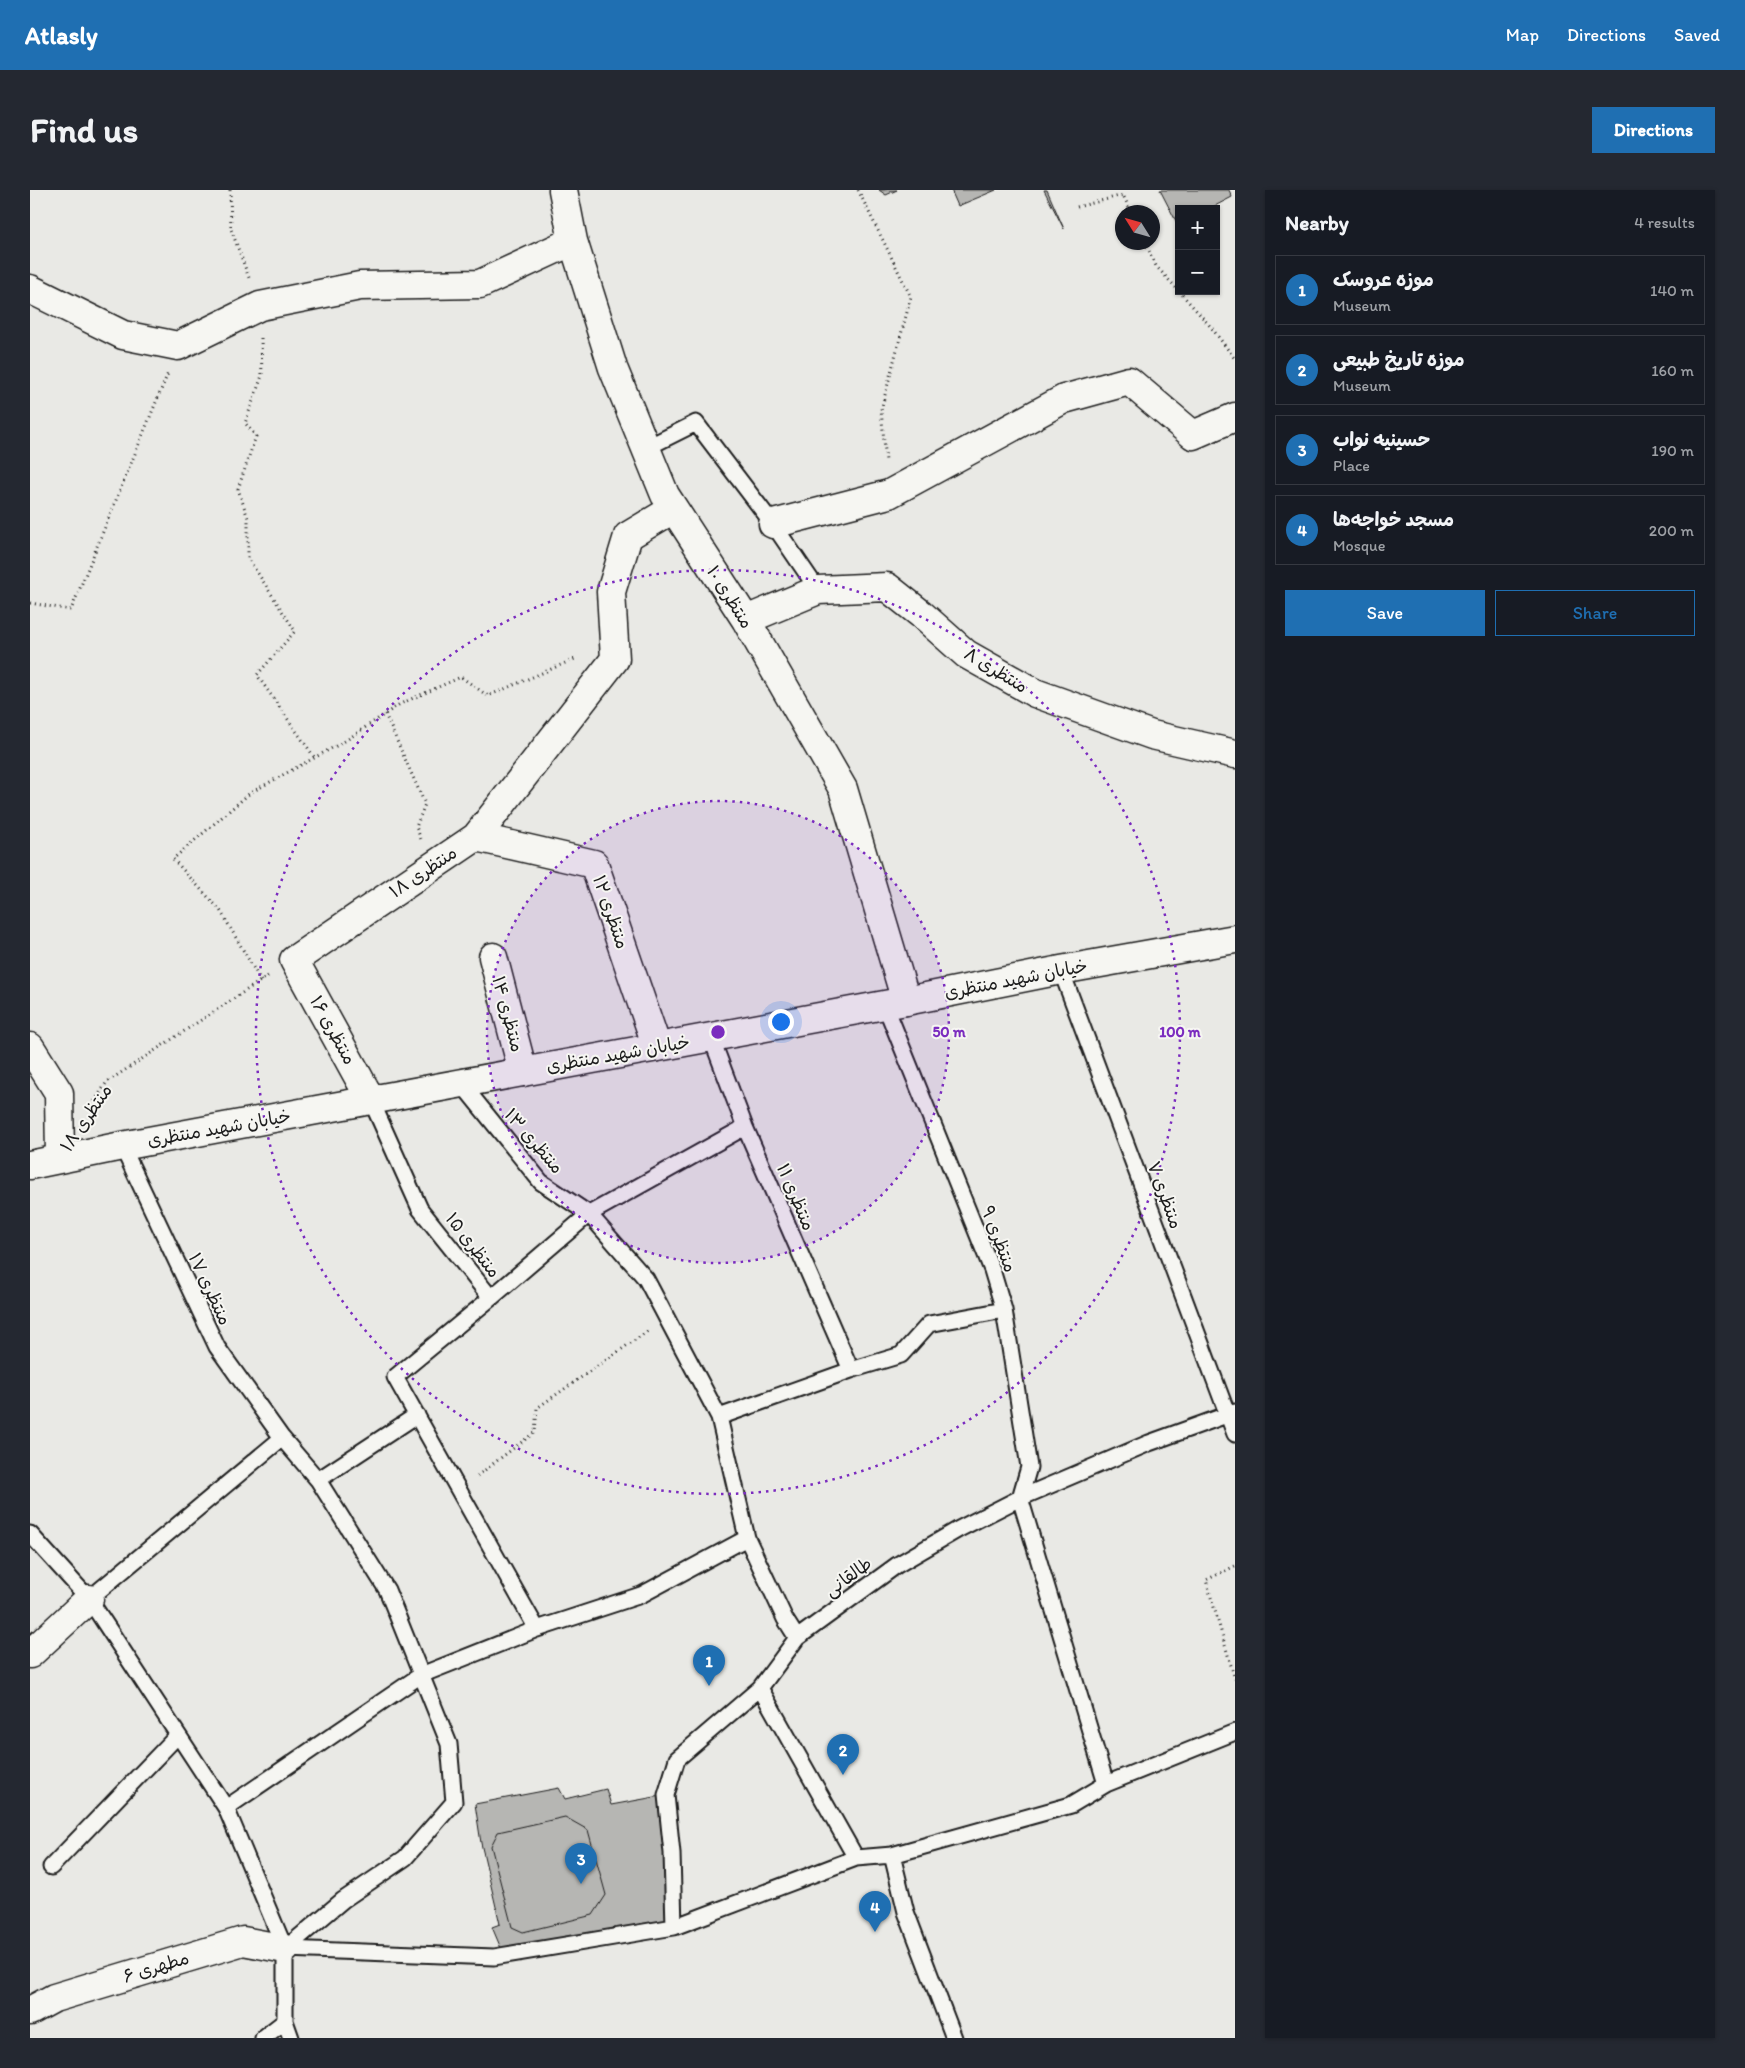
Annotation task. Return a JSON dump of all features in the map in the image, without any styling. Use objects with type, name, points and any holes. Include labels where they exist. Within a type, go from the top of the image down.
[{"type":"street","name":"منتظری ۱۰","points":[[563,190],[573,241],[613,368],[665,495],[746,620],[843,789],[896,1003]]},
{"type":"street","points":[[30,289],[123,335],[178,346],[260,306],[360,286],[480,284],[573,241]]},
{"type":"street","points":[[773,524],[889,494],[1064,399],[1129,381],[1193,435],[1235,418]]},
{"type":"street","name":"منتظری ۱۸","points":[[294,960],[476,836],[615,659],[611,592],[628,536],[673,509]]},
{"type":"street","name":"منتظری ۸","points":[[746,620],[818,590],[887,587],[966,654],[1035,693],[1152,735],[1235,754]]},
{"type":"street","name":"منتظری ۱۲","points":[[476,836],[594,864],[657,1047]]},
{"type":"street","name":"خیابان شهید منتظری","points":[[30,1165],[60,1157],[1235,939]]},
{"type":"street","name":"منتظری ۱۴","points":[[493,957],[523,1072]]},
{"type":"street","name":"منتظری ۱۶","points":[[294,960],[371,1100]]},
{"type":"street","points":[[30,1047],[59,1093],[60,1157]]},
{"type":"street","points":[[30,1654],[89,1599]]},
{"type":"street","name":"مطهری ۶","points":[[30,2011],[54,1998],[243,1941],[285,1949]]},
{"type":"lane","points":[[646,448],[696,423],[773,524],[818,590]]},
{"type":"lane","name":"منتظری ۷","points":[[1061,970],[1231,1413],[1235,1434]]},
{"type":"lane","name":"منتظری ۹","points":[[896,1003],[992,1270],[1004,1310],[1029,1467],[1020,1498]]},
{"type":"lane","name":"منتظری ۱۱","points":[[711,1037],[746,1127],[851,1370]]},
{"type":"lane","name":"منتظری ۱۳","points":[[461,1083],[540,1182],[589,1214],[646,1279],[719,1417],[747,1538],[785,1619],[797,1638]]},
{"type":"lane","name":"منتظری ۱۵","points":[[371,1100],[420,1209],[491,1298],[589,1214],[746,1127]]},
{"type":"lane","name":"منتظری ۱۷","points":[[122,1146],[217,1347],[282,1438],[318,1480],[387,1590],[449,1744],[454,1802],[405,1858],[343,1900],[285,1949]]},
{"type":"lane","points":[[491,1298],[395,1377],[537,1628]]},
{"type":"lane","points":[[719,1417],[851,1370],[901,1355],[929,1324],[1004,1310]]},
{"type":"lane","name":"طالقانی","points":[[674,1927],[672,1853],[666,1795],[678,1760],[760,1688],[797,1638],[897,1565],[959,1529],[1020,1498],[1149,1442],[1231,1413]]},
{"type":"lane","points":[[318,1480],[417,1415]]},
{"type":"lane","points":[[89,1599],[282,1438]]},
{"type":"lane","points":[[1020,1498],[1106,1784]]},
{"type":"lane","points":[[30,1534],[89,1599],[226,1808],[285,1949],[285,2021],[291,2038]]},
{"type":"lane","points":[[226,1808],[421,1675],[537,1628],[641,1595],[747,1538]]},
{"type":"lane","points":[[760,1688],[856,1858]]},
{"type":"lane","points":[[285,1949],[494,1957],[674,1927],[856,1858],[892,1854],[1072,1805],[1106,1784],[1235,1732]]},
{"type":"lane","points":[[51,1867],[178,1735]]},
{"type":"lane","points":[[892,1854],[906,1912],[954,2038]]},
{"type":"lane","points":[[263,2038],[285,2021]]},
{"type":"path","points":[[230,190],[231,229],[260,306],[262,376],[245,423],[256,436],[238,488],[248,518],[248,558],[295,631],[257,675],[314,758]]},
{"type":"path","points":[[858,190],[910,297],[881,410],[889,494]]},
{"type":"path","points":[[1077,207],[1123,196],[1128,205]]},
{"type":"path","points":[[1149,250],[1156,266],[1175,287]]},
{"type":"path","points":[[1183,295],[1211,327],[1235,359]]},
{"type":"path","points":[[30,603],[71,610],[178,346]]},
{"type":"path","points":[[261,981],[220,910],[173,859],[250,793],[345,741],[400,704],[462,677],[488,696],[615,642]]},
{"type":"path","points":[[385,714],[425,804],[416,827],[434,865]]},
{"type":"path","name":"منتظری ۱۸","points":[[86,1116],[107,1082],[294,960]]},
{"type":"path","points":[[459,1490],[535,1432],[537,1408],[667,1318]]},
{"type":"path","points":[[1235,1566],[1206,1580],[1235,1679]]},
{"type":"building","points":[[879,190],[897,190],[886,195]]},
{"type":"building","points":[[951,190],[996,190],[958,206]]},
{"type":"building","points":[[1044,190],[1047,190],[1064,229]]},
{"type":"building","points":[[1160,190],[1229,190],[1232,197],[1217,205],[1175,205],[1175,219]]},
{"type":"building","points":[[559,1788],[565,1799],[606,1789],[611,1805],[666,1795],[674,1927],[506,1955],[492,1927],[500,1924],[481,1843],[475,1804]]},
{"type":"building","points":[[565,1817],[588,1830],[606,1895],[593,1915],[523,1932],[512,1927],[491,1846],[498,1832]]},
{"type":"place","name":"موزه عروسک","points":[[709,1686]]},
{"type":"place","name":"موزه تاریخ طبیعی","points":[[843,1775]]},
{"type":"place","name":"حسینیه نواب","points":[[581,1884]]},
{"type":"place","name":"مسجد خواجه‌ها","points":[[875,1932]]}]
